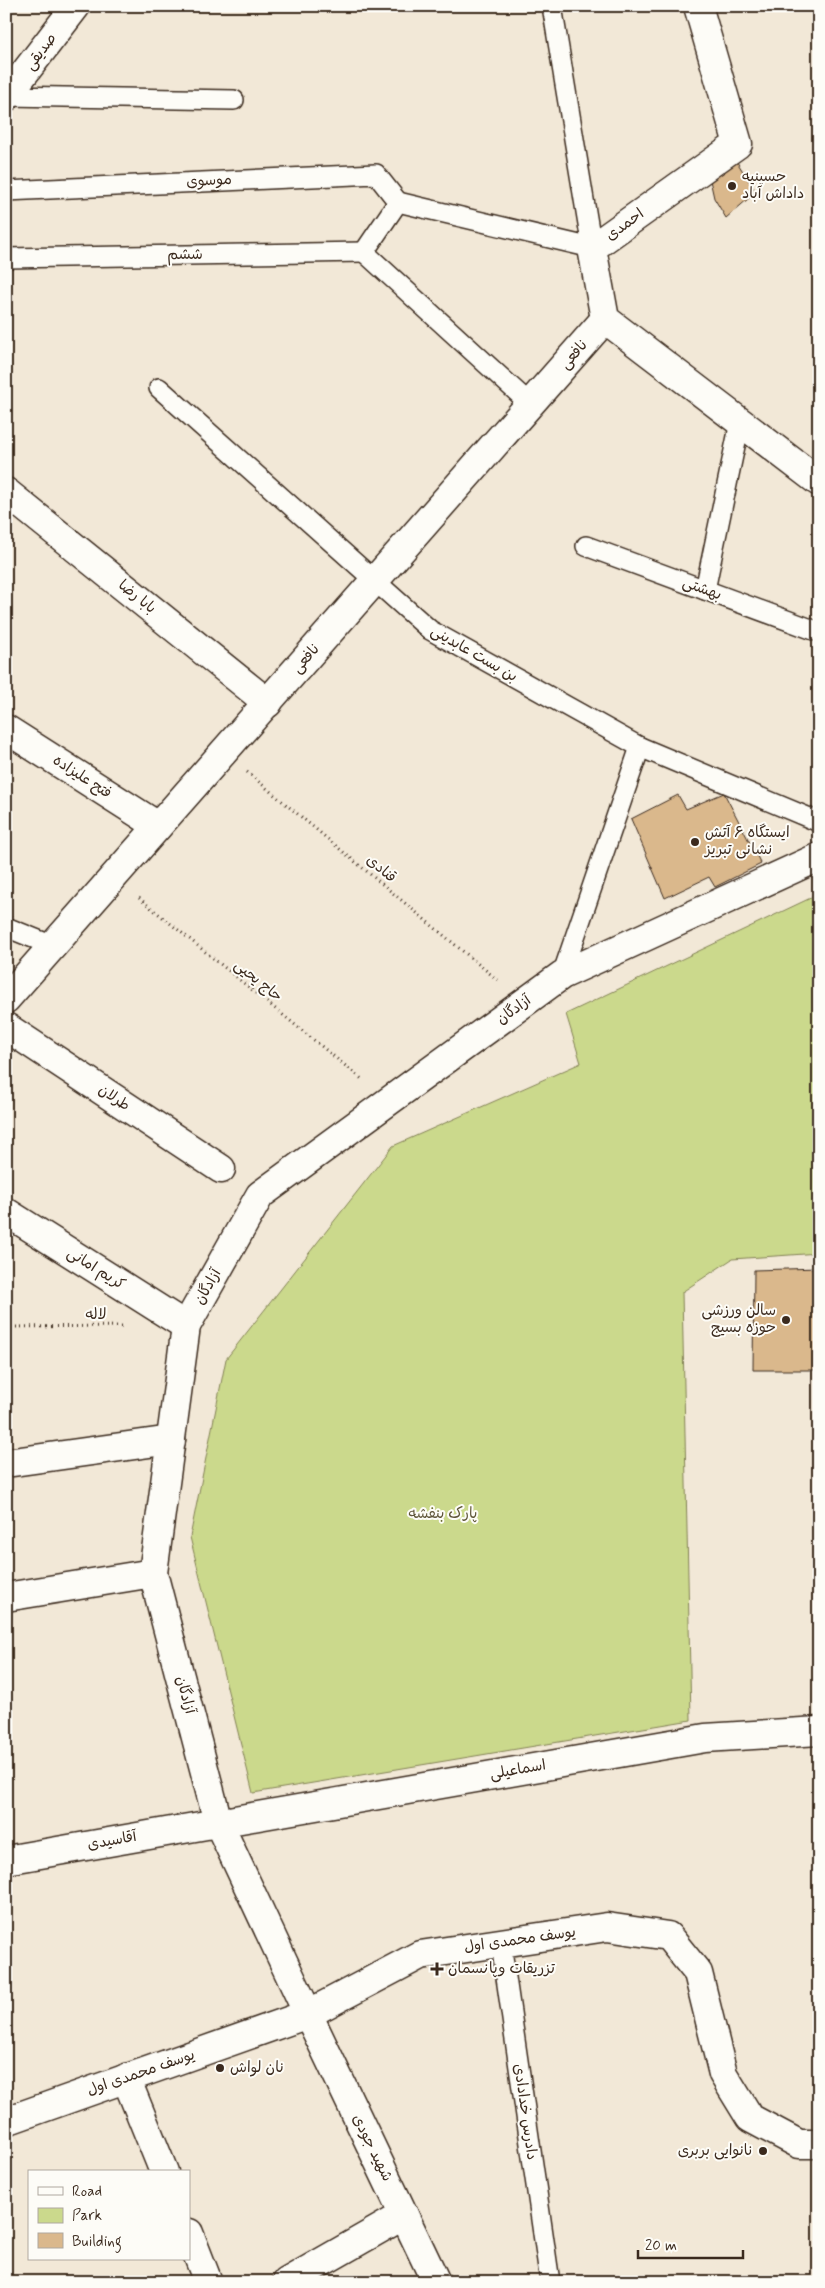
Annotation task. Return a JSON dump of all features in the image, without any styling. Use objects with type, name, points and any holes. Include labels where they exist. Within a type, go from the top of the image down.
[{"type":"street","name":"صدیقی","points":[[7,96],[76,6]]},
{"type":"street","name":"احمدی","points":[[605,319],[592,248],[738,144],[698,6]]},
{"type":"street","name":"نافعی","points":[[6,999],[605,319]]},
{"type":"street","points":[[605,319],[819,482]]},
{"type":"street","name":"بابا رضا","points":[[6,492],[268,702]]},
{"type":"street","name":"فتح علیزاده","points":[[6,729],[158,826]]},
{"type":"street","name":"آزادگان","points":[[308,2014],[218,1822],[153,1573],[186,1326],[260,1195],[562,975],[819,857]]},
{"type":"street","name":"طرلان","points":[[6,1027],[221,1170]]},
{"type":"street","name":"کریم امانی","points":[[6,1212],[186,1326]]},
{"type":"street","points":[[6,1463],[171,1440]]},
{"type":"street","points":[[6,1597],[153,1573]]},
{"type":"street","name":"اسماعیلی","points":[[218,1822],[705,1738],[819,1731]]},
{"type":"street","name":"آقاسیدی","points":[[6,1860],[218,1822]]},
{"type":"street","name":"یوسف محمدی اول","points":[[6,2120],[308,2014],[420,1954],[607,1927],[668,1936],[698,1973],[723,2074],[750,2118],[799,2144],[819,2144]]},
{"type":"street","name":"شهید جودی","points":[[308,2014],[436,2282]]},
{"type":"street","points":[[126,2078],[163,2170]]},
{"type":"street","points":[[287,2282],[404,2215]]},
{"type":"street","points":[[190,2237],[208,2282]]},
{"type":"lane","points":[[530,404],[364,252],[398,202],[592,248],[552,6]]},
{"type":"lane","points":[[7,96],[234,100]]},
{"type":"lane","name":"موسوی","points":[[6,191],[376,174],[398,202]]},
{"type":"lane","name":"ششم","points":[[6,258],[364,252]]},
{"type":"lane","name":"بن بست عابدینی","points":[[159,388],[430,630],[640,747],[819,822]]},
{"type":"lane","points":[[705,590],[740,422]]},
{"type":"lane","name":"بهشتی","points":[[586,546],[819,632]]},
{"type":"lane","points":[[562,975],[640,747]]},
{"type":"lane","points":[[6,927],[53,946]]},
{"type":"lane","name":"دادرس خدادادی","points":[[501,1943],[550,2282]]},
{"type":"path","name":"قنادی","points":[[224,752],[524,1003]]},
{"type":"path","name":"حاج یحیی","points":[[114,877],[388,1101]]},
{"type":"path","name":"لاله","points":[[6,1327],[136,1326]]},
{"type":"green space","name":"پارک بنفشه","points":[[819,894],[819,1253],[732,1259],[682,1292],[691,1720],[253,1793],[190,1537],[226,1359],[393,1146],[581,1063],[566,1014]]},
{"type":"building","name":"حسینیه داداش آباد","points":[[737,162],[756,192],[726,218],[714,198],[710,180]]},
{"type":"building","name":"ایستگاه ۶ آتش نشانی تبریز","points":[[724,793],[761,864],[715,887],[709,877],[665,898],[631,819],[678,795],[686,809]]},
{"type":"building","name":"سالن ورزشی حوزه بسیج","points":[[819,1268],[819,1370],[753,1370],[754,1270]]},
{"type":"place","name":"حسینیه داداش آباد","points":[[732,186]]},
{"type":"place","name":"ایستگاه ۶ آتش نشانی تبریز","points":[[695,842]]},
{"type":"place","name":"سالن ورزشی حوزه بسیج","points":[[786,1320]]},
{"type":"place","name":"تزریقات وپانسمان","points":[[437,1969]]},
{"type":"place","name":"نان لواش","points":[[220,2068]]},
{"type":"place","name":"نانوایی بربری","points":[[763,2151]]}]
